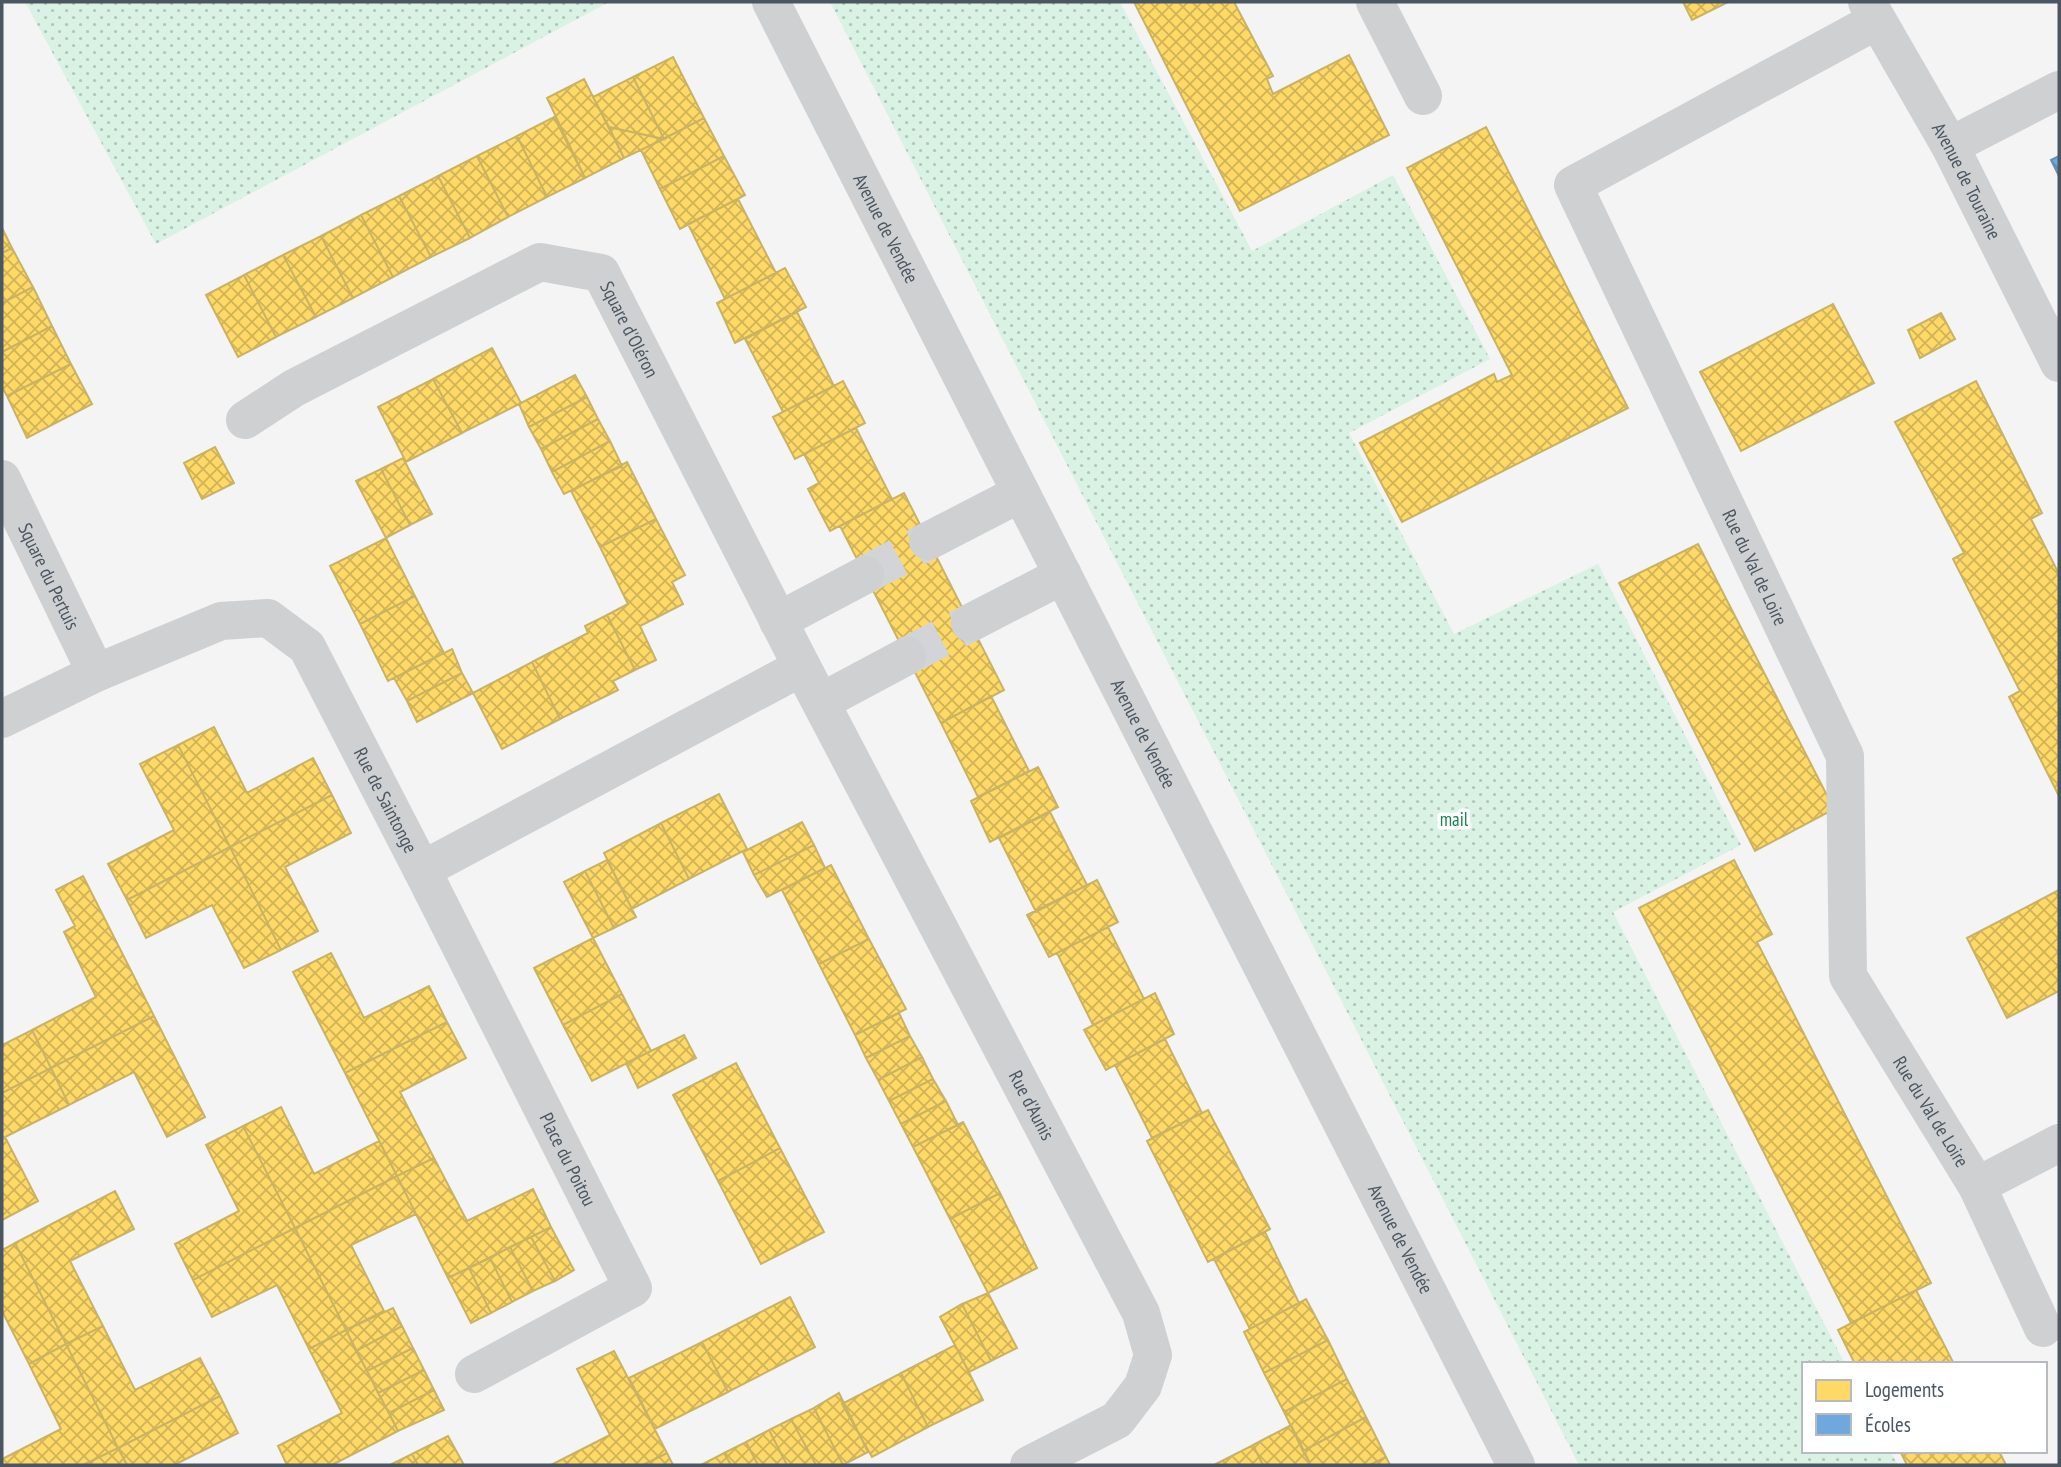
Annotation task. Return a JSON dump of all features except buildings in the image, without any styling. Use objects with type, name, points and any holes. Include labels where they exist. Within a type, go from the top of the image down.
[{"type":"street","name":"Avenue de Vendée","points":[[771,2],[1516,1465]]},
{"type":"street","points":[[1375,2],[1423,96]]},
{"type":"street","name":"Avenue de Touraine","points":[[1872,12],[1950,146],[2059,363]]},
{"type":"street","name":"Rue du Val de Loire","points":[[1872,12],[1573,185],[1845,756],[1848,976],[1978,1186],[2059,1143]]},
{"type":"street","points":[[1950,146],[2059,90]]},
{"type":"street","name":"Square d'Oléron","points":[[245,420],[294,388],[540,262],[601,273],[821,702]]},
{"type":"street","name":"Square du Pertuis","points":[[2,479],[96,673]]},
{"type":"street","points":[[928,541],[1021,494]]},
{"type":"street","points":[[778,621],[865,575]]},
{"type":"street","points":[[970,624],[1063,575]]},
{"type":"street","name":"Rue de Saintonge","points":[[2,719],[96,673],[221,621],[268,618],[307,647],[422,870],[802,667]]},
{"type":"street","points":[[821,702],[907,656]]},
{"type":"street","name":"Rue d'Aunis","points":[[821,702],[1141,1313],[1153,1355],[1143,1386],[1117,1420],[1029,1465]]},
{"type":"street","name":"Place du Poitou","points":[[422,870],[633,1288],[474,1374]]},
{"type":"street","points":[[1978,1186],[2043,1328]]},
{"type":"green space","points":[[25,2],[609,2],[156,244]]},
{"type":"green space","name":"mail","points":[[830,2],[1120,2],[1252,251],[1393,175],[1490,359],[1349,433],[1454,634],[1598,564],[1741,845],[1613,912],[1844,1362],[1802,1362],[1802,1453],[1891,1453],[1898,1465],[1579,1465]]},
{"type":"tunnel","points":[[865,575],[928,541]]},
{"type":"tunnel","points":[[907,656],[970,623]]}]
